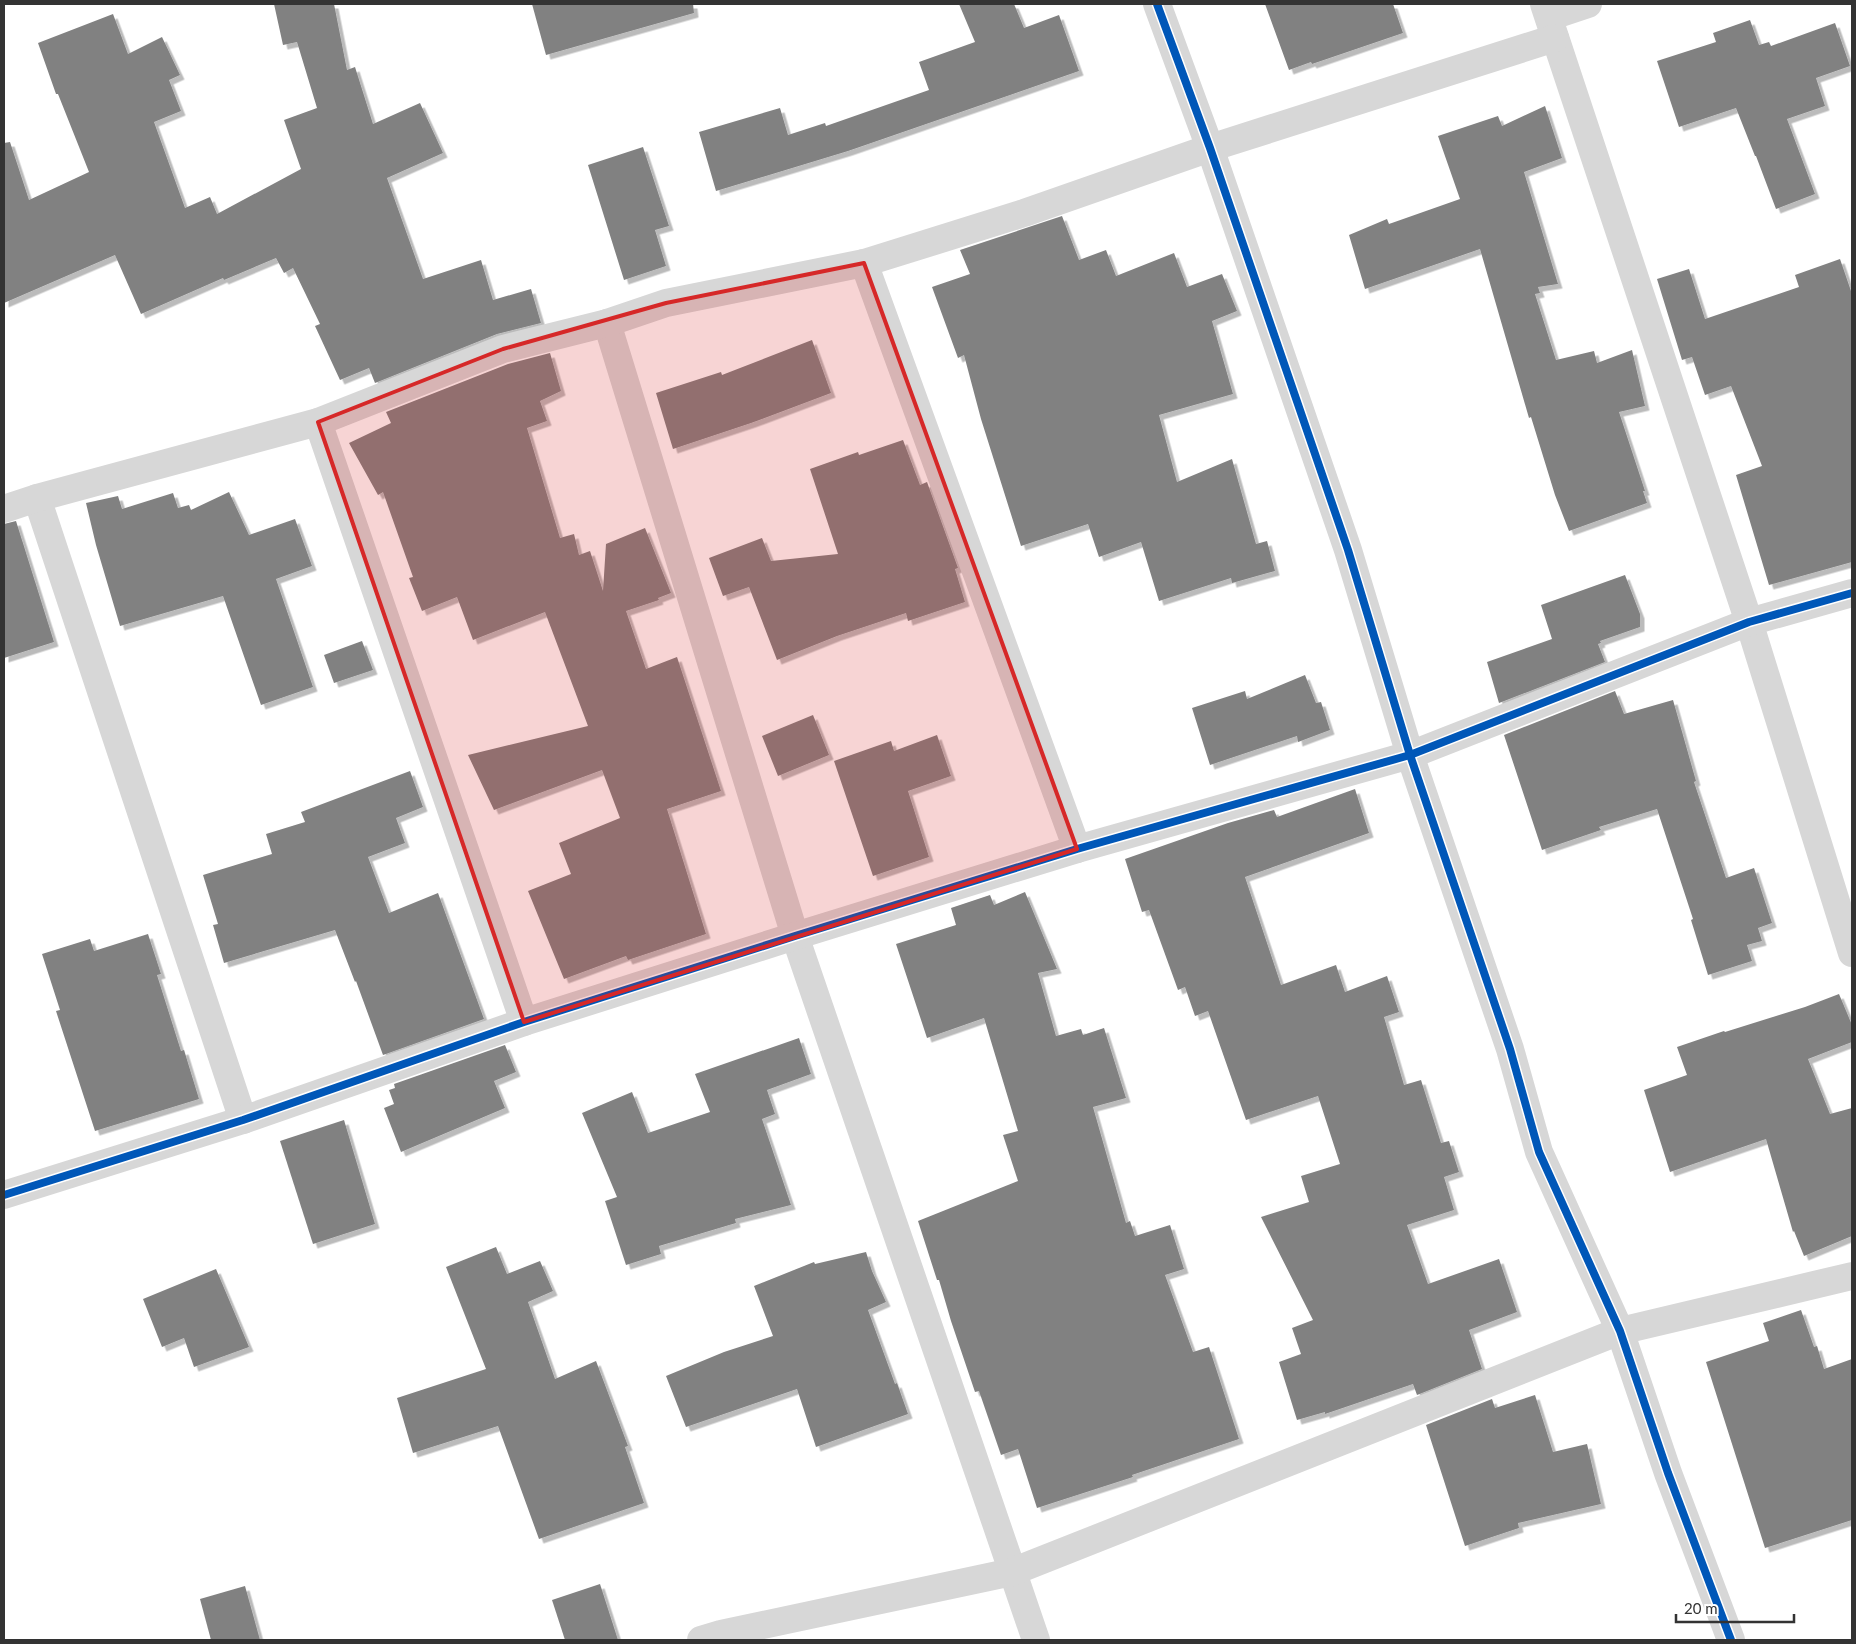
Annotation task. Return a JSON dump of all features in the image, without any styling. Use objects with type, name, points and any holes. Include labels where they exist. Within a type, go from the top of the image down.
[{"type":"street","points":[[1158,4],[1210,148],[1348,550],[1410,754],[1510,1049],[1539,1152],[1620,1331],[1668,1473],[1731,1640]]},
{"type":"street","points":[[4,509],[37,498],[318,422],[502,349],[607,323],[666,303],[864,263],[1024,213],[1210,148],[1588,4]]},
{"type":"street","points":[[1549,20],[1749,622],[1852,953]]},
{"type":"street","points":[[864,263],[1077,849]]},
{"type":"street","points":[[607,323],[795,936],[1036,1640]]},
{"type":"street","points":[[318,422],[524,1022]]},
{"type":"street","points":[[37,498],[243,1120]]},
{"type":"street","points":[[4,1195],[243,1120],[524,1022],[795,936],[1077,849],[1410,754],[1749,622],[1852,593]]},
{"type":"street","points":[[701,1640],[721,1634],[1012,1572],[1620,1331],[1852,1276]]},
{"type":"highlighted area","points":[[864,263],[1077,849],[524,1022],[318,422],[503,349],[666,303]]},
{"type":"building","points":[[274,4],[334,4],[347,70],[355,67],[373,124],[420,103],[443,153],[387,178],[423,279],[481,260],[493,300],[531,289],[541,323],[497,334],[375,383],[369,368],[340,380],[315,326],[320,324],[293,268],[284,273],[276,258],[224,280],[223,278],[141,314],[115,255],[4,303],[4,143],[10,142],[29,200],[89,172],[58,94],[56,94],[38,43],[113,14],[128,54],[162,37],[180,75],[169,80],[181,111],[154,122],[185,208],[210,197],[217,214],[301,169],[284,120],[317,108],[297,42],[283,45]]},
{"type":"building","points":[[532,4],[693,4],[694,13],[546,55]]},
{"type":"building","points":[[959,4],[1014,4],[1024,28],[1059,15],[1079,71],[848,151],[716,191],[699,132],[780,108],[788,135],[825,123],[826,126],[929,90],[919,62],[975,42]]},
{"type":"building","points":[[1265,4],[1393,4],[1403,33],[1289,70]]},
{"type":"building","points":[[1750,20],[1759,45],[1769,42],[1771,46],[1835,23],[1850,66],[1816,78],[1825,106],[1787,119],[1815,194],[1776,209],[1736,108],[1679,127],[1657,61],[1716,42],[1713,33]]},
{"type":"building","points":[[1545,106],[1562,158],[1524,172],[1558,284],[1538,287],[1540,293],[1535,294],[1556,360],[1594,351],[1597,363],[1632,350],[1645,406],[1619,412],[1645,491],[1643,491],[1647,503],[1569,531],[1555,495],[1531,417],[1529,418],[1480,249],[1365,289],[1349,235],[1387,219],[1389,224],[1460,199],[1438,136],[1498,116],[1502,126]]},
{"type":"building","points":[[643,147],[669,226],[655,230],[666,266],[624,280],[588,165]]},
{"type":"building","points":[[1062,216],[1079,260],[1106,250],[1116,276],[1174,253],[1187,287],[1222,274],[1237,311],[1212,321],[1233,394],[1159,415],[1177,482],[1232,459],[1256,544],[1267,541],[1275,571],[1232,583],[1231,578],[1159,601],[1141,542],[1099,557],[1088,524],[1021,546],[981,419],[964,355],[958,358],[932,287],[970,274],[960,250]]},
{"type":"building","points":[[1840,259],[1852,294],[1852,562],[1769,585],[1736,475],[1762,466],[1731,386],[1705,395],[1692,357],[1682,360],[1657,279],[1689,269],[1705,319],[1799,287],[1795,275]]},
{"type":"building","points":[[812,340],[831,393],[751,423],[673,449],[656,393],[721,372],[722,375]]},
{"type":"building","points":[[550,353],[561,391],[540,401],[547,421],[527,428],[560,538],[574,534],[579,555],[590,551],[603,591],[606,544],[645,528],[671,593],[658,598],[659,600],[626,611],[646,669],[677,657],[721,791],[667,809],[706,934],[628,960],[626,956],[564,979],[528,891],[571,874],[559,843],[620,818],[602,770],[494,810],[468,755],[588,726],[545,612],[473,640],[457,597],[422,611],[409,578],[413,577],[383,492],[378,495],[349,443],[391,423],[386,412],[508,364]]},
{"type":"building","points":[[903,440],[920,485],[927,482],[958,568],[955,569],[965,602],[908,621],[906,613],[837,636],[777,660],[749,587],[723,596],[709,558],[762,538],[771,561],[838,554],[810,469],[858,452],[859,455]]},
{"type":"building","points":[[229,492],[249,535],[295,519],[312,566],[276,579],[313,687],[261,705],[223,596],[120,626],[96,545],[86,503],[118,496],[122,509],[173,493],[178,508],[189,505],[191,510]]},
{"type":"building","points":[[16,521],[54,642],[4,658],[4,524]]},
{"type":"building","points":[[1625,575],[1640,614],[1640,627],[1600,641],[1601,643],[1598,644],[1605,662],[1499,703],[1487,662],[1552,639],[1541,605]]},
{"type":"building","points":[[362,641],[373,670],[334,683],[324,655]]},
{"type":"building","points":[[1305,675],[1316,703],[1321,702],[1330,730],[1298,742],[1297,736],[1210,765],[1192,708],[1245,691],[1247,699]]},
{"type":"building","points":[[1615,691],[1624,714],[1673,700],[1696,781],[1694,782],[1726,878],[1754,868],[1772,923],[1758,928],[1762,941],[1747,945],[1752,961],[1708,975],[1691,920],[1693,919],[1657,809],[1599,827],[1601,830],[1542,850],[1504,735]]},
{"type":"building","points":[[813,715],[829,755],[778,776],[762,736]]},
{"type":"building","points":[[937,735],[951,776],[908,791],[929,857],[873,876],[834,761],[891,741],[894,751]]},
{"type":"building","points":[[410,771],[423,807],[396,818],[405,843],[368,857],[389,913],[438,893],[484,1019],[383,1055],[335,930],[224,963],[213,925],[218,924],[203,875],[272,854],[266,834],[305,822],[301,812]]},
{"type":"building","points":[[1355,789],[1369,833],[1245,877],[1281,985],[1336,965],[1345,992],[1387,976],[1399,1012],[1384,1017],[1404,1085],[1421,1080],[1441,1143],[1449,1141],[1459,1172],[1444,1177],[1454,1210],[1407,1225],[1428,1284],[1499,1259],[1517,1312],[1469,1330],[1482,1369],[1417,1395],[1413,1384],[1325,1414],[1325,1412],[1297,1420],[1279,1362],[1301,1354],[1292,1328],[1313,1320],[1261,1217],[1309,1202],[1301,1176],[1340,1164],[1318,1096],[1246,1120],[1208,1011],[1195,1016],[1185,987],[1178,990],[1149,910],[1142,912],[1125,859],[1228,823],[1274,810],[1277,817]]},
{"type":"building","points":[[1025,892],[1057,969],[1038,973],[1056,1036],[1081,1029],[1083,1035],[1104,1028],[1126,1098],[1093,1107],[1126,1223],[1130,1221],[1135,1236],[1170,1225],[1184,1269],[1165,1275],[1193,1352],[1209,1347],[1239,1439],[1132,1475],[1133,1477],[1037,1508],[1018,1449],[1001,1455],[979,1391],[975,1392],[918,1221],[1018,1181],[1003,1135],[1018,1131],[984,1018],[927,1038],[896,944],[956,925],[951,908],[990,895],[994,905]]},
{"type":"building","points":[[148,934],[161,974],[157,975],[181,1051],[184,1050],[199,1099],[95,1131],[56,1011],[60,1010],[42,954],[90,939],[94,951]]},
{"type":"building","points":[[1839,994],[1852,1025],[1852,1042],[1808,1059],[1830,1114],[1852,1108],[1852,1236],[1804,1256],[1793,1232],[1766,1139],[1670,1172],[1644,1090],[1687,1075],[1677,1047],[1805,1007]]},
{"type":"building","points":[[799,1038],[811,1074],[767,1090],[775,1114],[762,1119],[791,1205],[735,1219],[736,1223],[659,1246],[661,1254],[626,1265],[605,1201],[617,1197],[582,1113],[632,1092],[648,1133],[710,1112],[695,1074]]},
{"type":"building","points":[[505,1045],[516,1072],[494,1081],[505,1108],[401,1152],[384,1108],[394,1104],[389,1090],[395,1088],[394,1084]]},
{"type":"building","points":[[344,1120],[375,1224],[313,1244],[280,1141]]},
{"type":"building","points":[[496,1247],[507,1274],[540,1261],[553,1291],[528,1302],[555,1379],[596,1361],[628,1446],[625,1447],[644,1503],[539,1539],[498,1426],[413,1453],[397,1398],[486,1369],[446,1267]]},
{"type":"building","points":[[866,1252],[886,1302],[868,1310],[908,1414],[816,1447],[797,1389],[686,1427],[666,1376],[724,1352],[773,1336],[754,1286],[814,1262],[815,1264]]},
{"type":"building","points":[[216,1269],[249,1347],[194,1367],[184,1338],[162,1347],[143,1299]]},
{"type":"building","points":[[1801,1310],[1814,1347],[1817,1346],[1824,1369],[1852,1359],[1852,1520],[1765,1548],[1706,1362],[1769,1341],[1763,1323]]},
{"type":"building","points":[[1535,1395],[1553,1452],[1587,1444],[1601,1504],[1518,1523],[1519,1528],[1465,1546],[1426,1425],[1492,1399],[1495,1408]]},
{"type":"building","points":[[600,1584],[618,1640],[565,1640],[552,1600]]},
{"type":"building","points":[[245,1586],[260,1640],[211,1640],[200,1599]]},
{"type":"cycle path","points":[[1157,4],[1210,148],[1348,550],[1410,755],[1510,1049],[1539,1152],[1620,1331],[1668,1473],[1731,1640]]},
{"type":"cycle path","points":[[4,1195],[243,1120],[524,1022],[795,936],[1077,849],[1410,755],[1749,622],[1852,593]]}]
